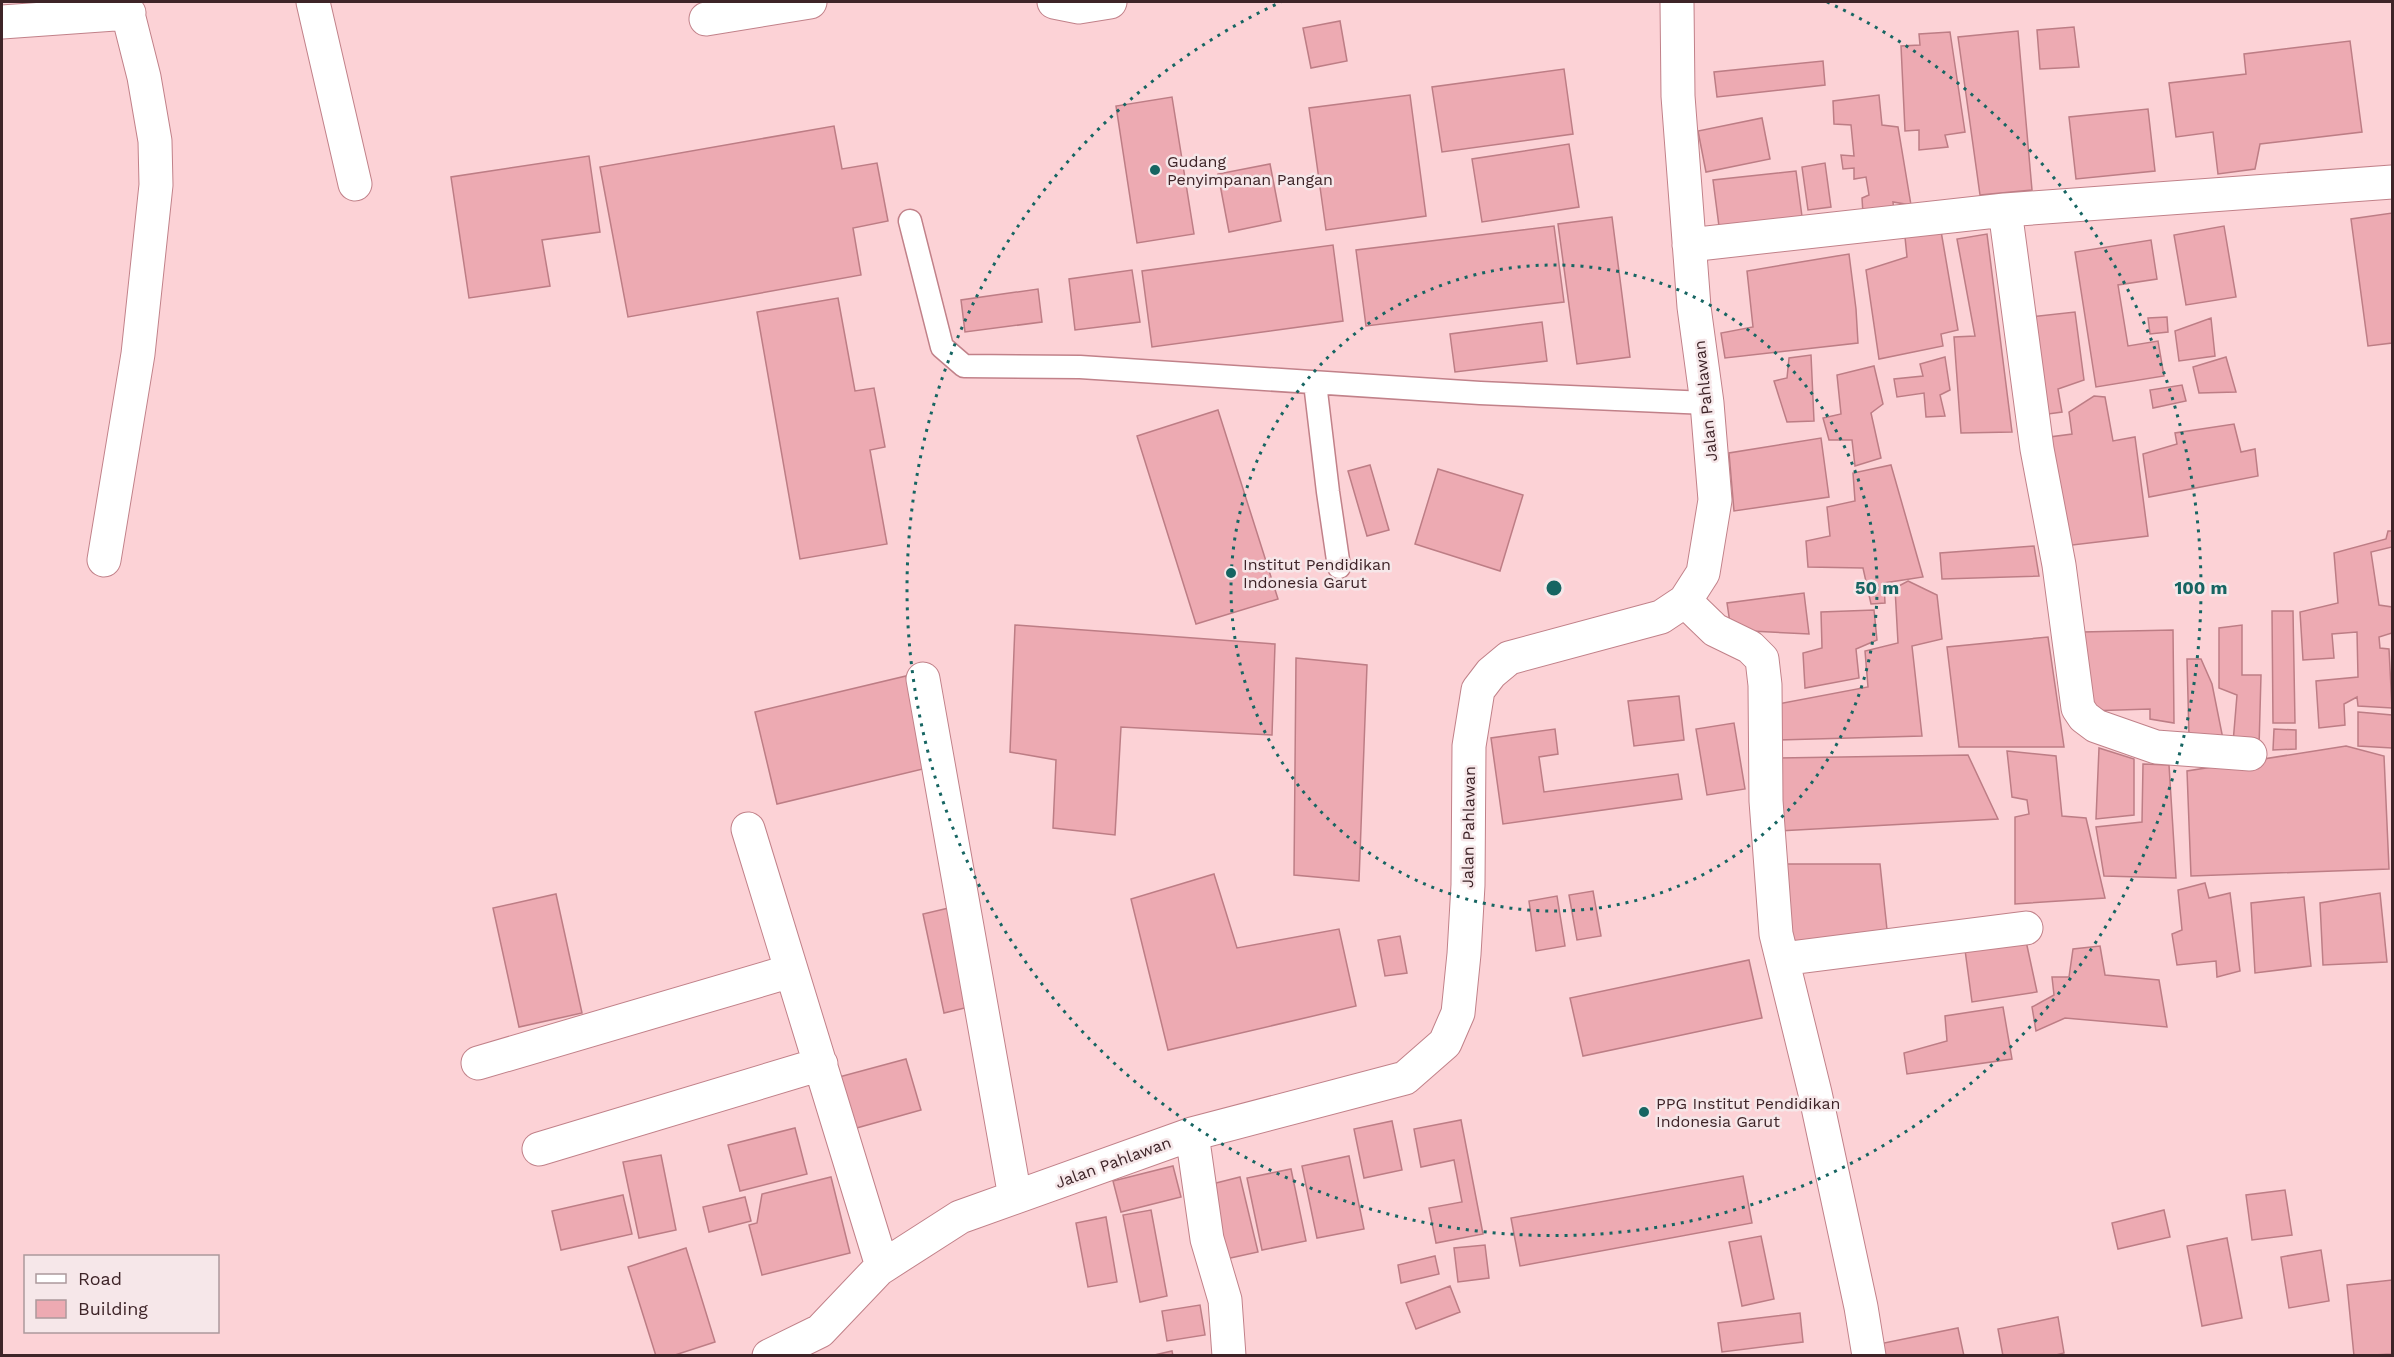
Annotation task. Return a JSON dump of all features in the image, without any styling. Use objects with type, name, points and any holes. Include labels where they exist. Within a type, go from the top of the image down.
[{"type":"street","points":[[313,2],[355,184]]},
{"type":"street","points":[[706,20],[810,2]]},
{"type":"street","points":[[1054,2],[1079,7],[1110,2]]},
{"type":"street","name":"Jalan Pahlawan","points":[[769,1356],[820,1330],[882,1266],[960,1216],[1192,1134],[1405,1078],[1445,1043],[1458,1013],[1464,954],[1468,885],[1469,746],[1478,690],[1491,673],[1509,658],[1661,616],[1685,601],[1703,573],[1715,500],[1707,403],[1694,307],[1689,245],[1678,96],[1677,2]]},
{"type":"street","points":[[2,22],[127,7],[144,77],[153,130],[156,185],[138,354],[104,560]]},
{"type":"street","points":[[1689,245],[2005,210],[2392,182]]},
{"type":"street","points":[[2005,210],[2037,449],[2059,565],[2078,708],[2084,717],[2096,726],[2156,747],[2250,754]]},
{"type":"street","points":[[1685,601],[1715,630],[1750,647],[1762,659],[1765,686],[1766,801],[1776,934],[1815,1093],[1861,1307],[1869,1356]]},
{"type":"street","points":[[923,679],[1015,1197]]},
{"type":"street","points":[[748,829],[882,1266]]},
{"type":"street","points":[[1782,959],[2026,928]]},
{"type":"street","points":[[478,1063],[791,971]]},
{"type":"street","points":[[539,1149],[821,1064]]},
{"type":"street","points":[[1192,1134],[1207,1239],[1225,1300],[1229,1356]]},
{"type":"lane","points":[[910,221],[942,347],[963,366],[1080,367],[1315,383],[1707,403]]},
{"type":"lane","points":[[1315,383],[1339,567]]},
{"type":"building","points":[[1340,21],[1347,61],[1311,68],[1303,28]]},
{"type":"building","points":[[2074,27],[2079,67],[2040,69],[2037,30]]},
{"type":"building","points":[[2018,31],[2032,190],[1980,195],[1958,37]]},
{"type":"building","points":[[1950,32],[1965,132],[1945,135],[1948,147],[1919,150],[1919,130],[1905,131],[1901,46],[1920,45],[1919,34]]},
{"type":"building","points":[[2350,41],[2362,132],[2260,144],[2255,169],[2218,174],[2213,132],[2176,137],[2169,83],[2246,74],[2244,54]]},
{"type":"building","points":[[1823,61],[1825,85],[1717,97],[1714,72]]},
{"type":"building","points":[[1564,69],[1573,134],[1442,152],[1432,87]]},
{"type":"building","points":[[1410,95],[1426,216],[1326,230],[1309,108]]},
{"type":"building","points":[[1879,95],[1882,125],[1898,127],[1911,205],[1893,202],[1894,212],[1863,214],[1862,198],[1869,195],[1866,177],[1854,179],[1854,168],[1843,169],[1841,155],[1854,156],[1851,125],[1834,124],[1833,101]]},
{"type":"building","name":"Gudang Penyimpanan Pangan","points":[[1172,97],[1194,234],[1137,243],[1116,106]]},
{"type":"building","points":[[2148,109],[2155,171],[2076,179],[2069,117]]},
{"type":"building","points":[[1762,118],[1770,159],[1706,172],[1698,131]]},
{"type":"building","points":[[834,126],[842,169],[877,163],[888,221],[853,228],[861,275],[628,317],[600,167]]},
{"type":"building","points":[[1569,144],[1579,207],[1482,222],[1472,159]]},
{"type":"building","points":[[589,156],[600,232],[542,240],[550,286],[469,298],[451,177]]},
{"type":"building","points":[[1825,163],[1831,207],[1808,210],[1802,167]]},
{"type":"building","points":[[1270,164],[1281,221],[1229,232],[1218,174]]},
{"type":"building","points":[[1796,171],[1803,224],[1720,234],[1713,180]]},
{"type":"building","points":[[2392,213],[2392,343],[2368,346],[2351,219]]},
{"type":"building","points":[[1612,217],[1630,357],[1577,364],[1558,224]]},
{"type":"building","points":[[1554,226],[1564,302],[1366,326],[1356,250]]},
{"type":"building","points":[[2224,226],[2236,297],[2186,305],[2174,235]]},
{"type":"building","points":[[1941,231],[1958,330],[1941,334],[1943,346],[1879,359],[1866,270],[1907,257],[1905,237]]},
{"type":"building","points":[[1987,234],[2012,432],[1961,433],[1954,337],[1975,336],[1957,239]]},
{"type":"building","points":[[2151,240],[2157,279],[2118,285],[2128,346],[2158,341],[2164,376],[2096,387],[2075,252]]},
{"type":"building","points":[[1333,245],[1343,321],[1152,347],[1142,271]]},
{"type":"building","points":[[1849,254],[1858,343],[1725,358],[1721,333],[1753,327],[1747,271]]},
{"type":"building","points":[[1132,270],[1140,322],[1075,330],[1069,279]]},
{"type":"building","points":[[1038,289],[1042,322],[965,332],[961,300]]},
{"type":"building","points":[[838,298],[855,391],[874,388],[885,447],[870,450],[887,544],[800,559],[757,312]]},
{"type":"building","points":[[2075,312],[2084,380],[2058,389],[2062,412],[2041,415],[2030,317]]},
{"type":"building","points":[[2167,317],[2168,332],[2150,334],[2148,318]]},
{"type":"building","points":[[2211,318],[2215,356],[2179,361],[2175,331]]},
{"type":"building","points":[[1542,322],[1547,361],[1455,372],[1450,334]]},
{"type":"building","points":[[1811,355],[1814,421],[1787,422],[1774,381],[1787,378],[1789,358]]},
{"type":"building","points":[[1945,357],[1950,390],[1940,395],[1945,416],[1926,417],[1924,393],[1897,397],[1894,379],[1923,376],[1920,364]]},
{"type":"building","points":[[2226,357],[2236,392],[2199,393],[2193,367]]},
{"type":"building","points":[[1874,366],[1883,404],[1871,413],[1881,458],[1855,466],[1852,440],[1829,440],[1823,418],[1841,414],[1837,375]]},
{"type":"building","points":[[2182,385],[2186,401],[2153,408],[2150,390]]},
{"type":"building","points":[[2094,396],[2105,397],[2113,441],[2135,437],[2148,536],[2064,546],[2042,438],[2072,434],[2069,412]]},
{"type":"building","points":[[1218,410],[1278,599],[1196,624],[1137,436]]},
{"type":"building","points":[[2234,424],[2241,452],[2255,449],[2258,476],[2149,497],[2143,454],[2177,444],[2175,433]]},
{"type":"building","points":[[1821,438],[1829,497],[1734,511],[1729,453]]},
{"type":"building","points":[[1370,465],[1389,530],[1367,536],[1348,471]]},
{"type":"building","points":[[1891,465],[1923,577],[1884,583],[1885,603],[1871,604],[1863,568],[1808,567],[1806,541],[1830,536],[1827,507],[1855,501],[1853,473]]},
{"type":"building","points":[[1438,469],[1523,495],[1500,571],[1415,544]]},
{"type":"building","points":[[2388,531],[2392,531],[2392,547],[2371,552],[2379,605],[2392,607],[2392,633],[2379,637],[2380,648],[2389,649],[2392,708],[2358,706],[2357,697],[2344,704],[2345,725],[2319,728],[2316,681],[2358,677],[2357,632],[2332,634],[2334,658],[2303,660],[2300,612],[2338,603],[2334,553],[2386,539]]},
{"type":"building","points":[[2034,546],[2039,576],[1942,579],[1940,553]]},
{"type":"building","points":[[1908,581],[1937,595],[1942,639],[1912,646],[1922,736],[1774,740],[1773,705],[1868,687],[1865,651],[1898,643],[1895,588]]},
{"type":"building","points":[[1804,593],[1809,634],[1731,630],[1727,603]]},
{"type":"building","points":[[1874,610],[1877,640],[1856,649],[1859,678],[1805,688],[1803,653],[1822,648],[1821,612]]},
{"type":"building","points":[[2272,611],[2293,611],[2295,723],[2273,723]]},
{"type":"building","points":[[1015,625],[1275,644],[1272,735],[1121,727],[1115,835],[1053,828],[1056,760],[1010,752]]},
{"type":"building","points":[[2242,625],[2242,675],[2261,675],[2259,748],[2233,743],[2237,695],[2219,688],[2219,628]]},
{"type":"building","points":[[2173,630],[2174,723],[2150,719],[2150,709],[2088,711],[2082,632]]},
{"type":"building","points":[[2048,637],[2064,747],[1959,747],[1947,647]]},
{"type":"building","points":[[1296,658],[1367,665],[1359,881],[1294,875]]},
{"type":"building","points":[[2187,659],[2201,659],[2212,684],[2223,739],[2189,736]]},
{"type":"building","points":[[906,676],[927,768],[777,804],[755,712]]},
{"type":"building","points":[[1679,696],[1684,740],[1634,746],[1628,701]]},
{"type":"building","points":[[2358,712],[2392,715],[2392,748],[2358,746]]},
{"type":"building","points":[[1734,723],[1745,789],[1707,795],[1696,729]]},
{"type":"building","points":[[1555,729],[1558,754],[1539,757],[1544,792],[1678,774],[1682,799],[1503,824],[1491,738]]},
{"type":"building","points":[[2274,729],[2296,730],[2296,749],[2273,750]]},
{"type":"building","points":[[2346,746],[2384,756],[2389,869],[2191,876],[2187,771]]},
{"type":"building","points":[[2099,748],[2134,759],[2134,815],[2096,819]]},
{"type":"building","points":[[2007,751],[2056,756],[2062,816],[2086,818],[2105,898],[2015,904],[2015,817],[2029,814],[2027,800],[2012,797]]},
{"type":"building","points":[[1968,755],[1998,819],[1776,831],[1773,758]]},
{"type":"building","points":[[2143,764],[2169,765],[2176,878],[2104,876],[2096,827],[2142,822]]},
{"type":"building","points":[[1781,864],[1880,864],[1888,939],[1788,949]]},
{"type":"building","points":[[1214,874],[1237,948],[1339,929],[1356,1006],[1168,1050],[1131,899]]},
{"type":"building","points":[[2205,883],[2209,898],[2230,893],[2240,971],[2217,977],[2216,961],[2177,965],[2172,934],[2182,930],[2178,890]]},
{"type":"building","points":[[1593,891],[1601,936],[1577,940],[1569,895]]},
{"type":"building","points":[[2380,893],[2387,962],[2323,965],[2320,903]]},
{"type":"building","points":[[556,894],[582,1013],[519,1027],[493,908]]},
{"type":"building","points":[[1557,896],[1565,946],[1536,951],[1529,901]]},
{"type":"building","points":[[2304,897],[2311,966],[2255,973],[2251,903]]},
{"type":"building","points":[[953,907],[973,1006],[944,1013],[923,914]]},
{"type":"building","points":[[1400,936],[1407,973],[1385,976],[1378,940]]},
{"type":"building","points":[[2026,941],[2037,992],[1972,1002],[1965,950]]},
{"type":"building","points":[[2100,946],[2105,975],[2159,980],[2167,1027],[2065,1018],[2036,1031],[2032,1007],[2054,995],[2052,977],[2069,977],[2073,949]]},
{"type":"building","points":[[1749,960],[1762,1018],[1583,1056],[1570,998]]},
{"type":"building","points":[[2003,1007],[2012,1059],[1907,1074],[1904,1053],[1947,1041],[1945,1016]]},
{"type":"building","points":[[906,1059],[921,1110],[853,1129],[839,1077]]},
{"type":"building","points":[[1461,1120],[1483,1234],[1436,1243],[1429,1208],[1462,1202],[1454,1160],[1421,1167],[1414,1129]]},
{"type":"building","points":[[1392,1121],[1402,1170],[1364,1178],[1354,1129]]},
{"type":"building","points":[[795,1128],[807,1174],[740,1191],[728,1145]]},
{"type":"building","points":[[661,1155],[676,1230],[639,1238],[623,1162]]},
{"type":"building","points":[[1349,1156],[1364,1229],[1317,1238],[1302,1166]]},
{"type":"building","points":[[1173,1166],[1181,1197],[1121,1212],[1113,1181]]},
{"type":"building","points":[[1291,1169],[1306,1241],[1262,1250],[1247,1178]]},
{"type":"building","points":[[1743,1176],[1752,1223],[1520,1266],[1511,1218]]},
{"type":"building","points":[[831,1177],[850,1253],[762,1275],[749,1225],[757,1223],[762,1194]]},
{"type":"building","points":[[1240,1177],[1258,1252],[1221,1260],[1204,1186]]},
{"type":"building","points":[[2285,1190],[2292,1235],[2252,1240],[2246,1195]]},
{"type":"building","points":[[623,1195],[632,1234],[561,1250],[552,1211]]},
{"type":"building","points":[[745,1197],[751,1221],[709,1232],[703,1207]]},
{"type":"building","points":[[1151,1210],[1167,1296],[1140,1302],[1123,1215]]},
{"type":"building","points":[[2164,1210],[2170,1237],[2118,1249],[2112,1223]]},
{"type":"building","points":[[1106,1217],[1117,1282],[1088,1287],[1076,1223]]},
{"type":"building","points":[[1761,1236],[1774,1299],[1742,1306],[1729,1242]]},
{"type":"building","points":[[2227,1238],[2242,1318],[2202,1326],[2187,1246]]},
{"type":"building","points":[[1485,1245],[1489,1278],[1458,1282],[1454,1248]]},
{"type":"building","points":[[686,1248],[715,1342],[672,1356],[656,1356],[628,1267]]},
{"type":"building","points":[[2321,1250],[2329,1301],[2289,1308],[2281,1257]]},
{"type":"building","points":[[1435,1256],[1439,1274],[1401,1283],[1398,1265]]},
{"type":"building","points":[[2392,1280],[2392,1354],[2354,1356],[2347,1285]]},
{"type":"building","points":[[1450,1286],[1460,1312],[1416,1329],[1406,1303]]},
{"type":"building","points":[[1200,1305],[1205,1335],[1167,1341],[1162,1311]]},
{"type":"building","points":[[1800,1313],[1803,1342],[1722,1352],[1718,1323]]},
{"type":"building","points":[[2058,1317],[2064,1353],[2052,1356],[2003,1356],[1998,1329]]},
{"type":"building","points":[[1958,1328],[1964,1356],[1881,1356],[1879,1344]]},
{"type":"building","points":[[1172,1351],[1173,1356],[1150,1356]]},
{"type":"place","name":"Gudang Penyimpanan Pangan","points":[[1155,170]]},
{"type":"place","name":"Institut Pendidikan Indonesia Garut","points":[[1231,573]]},
{"type":"place","name":"PPG Institut Pendidikan Indonesia Garut","points":[[1644,1112]]}]
